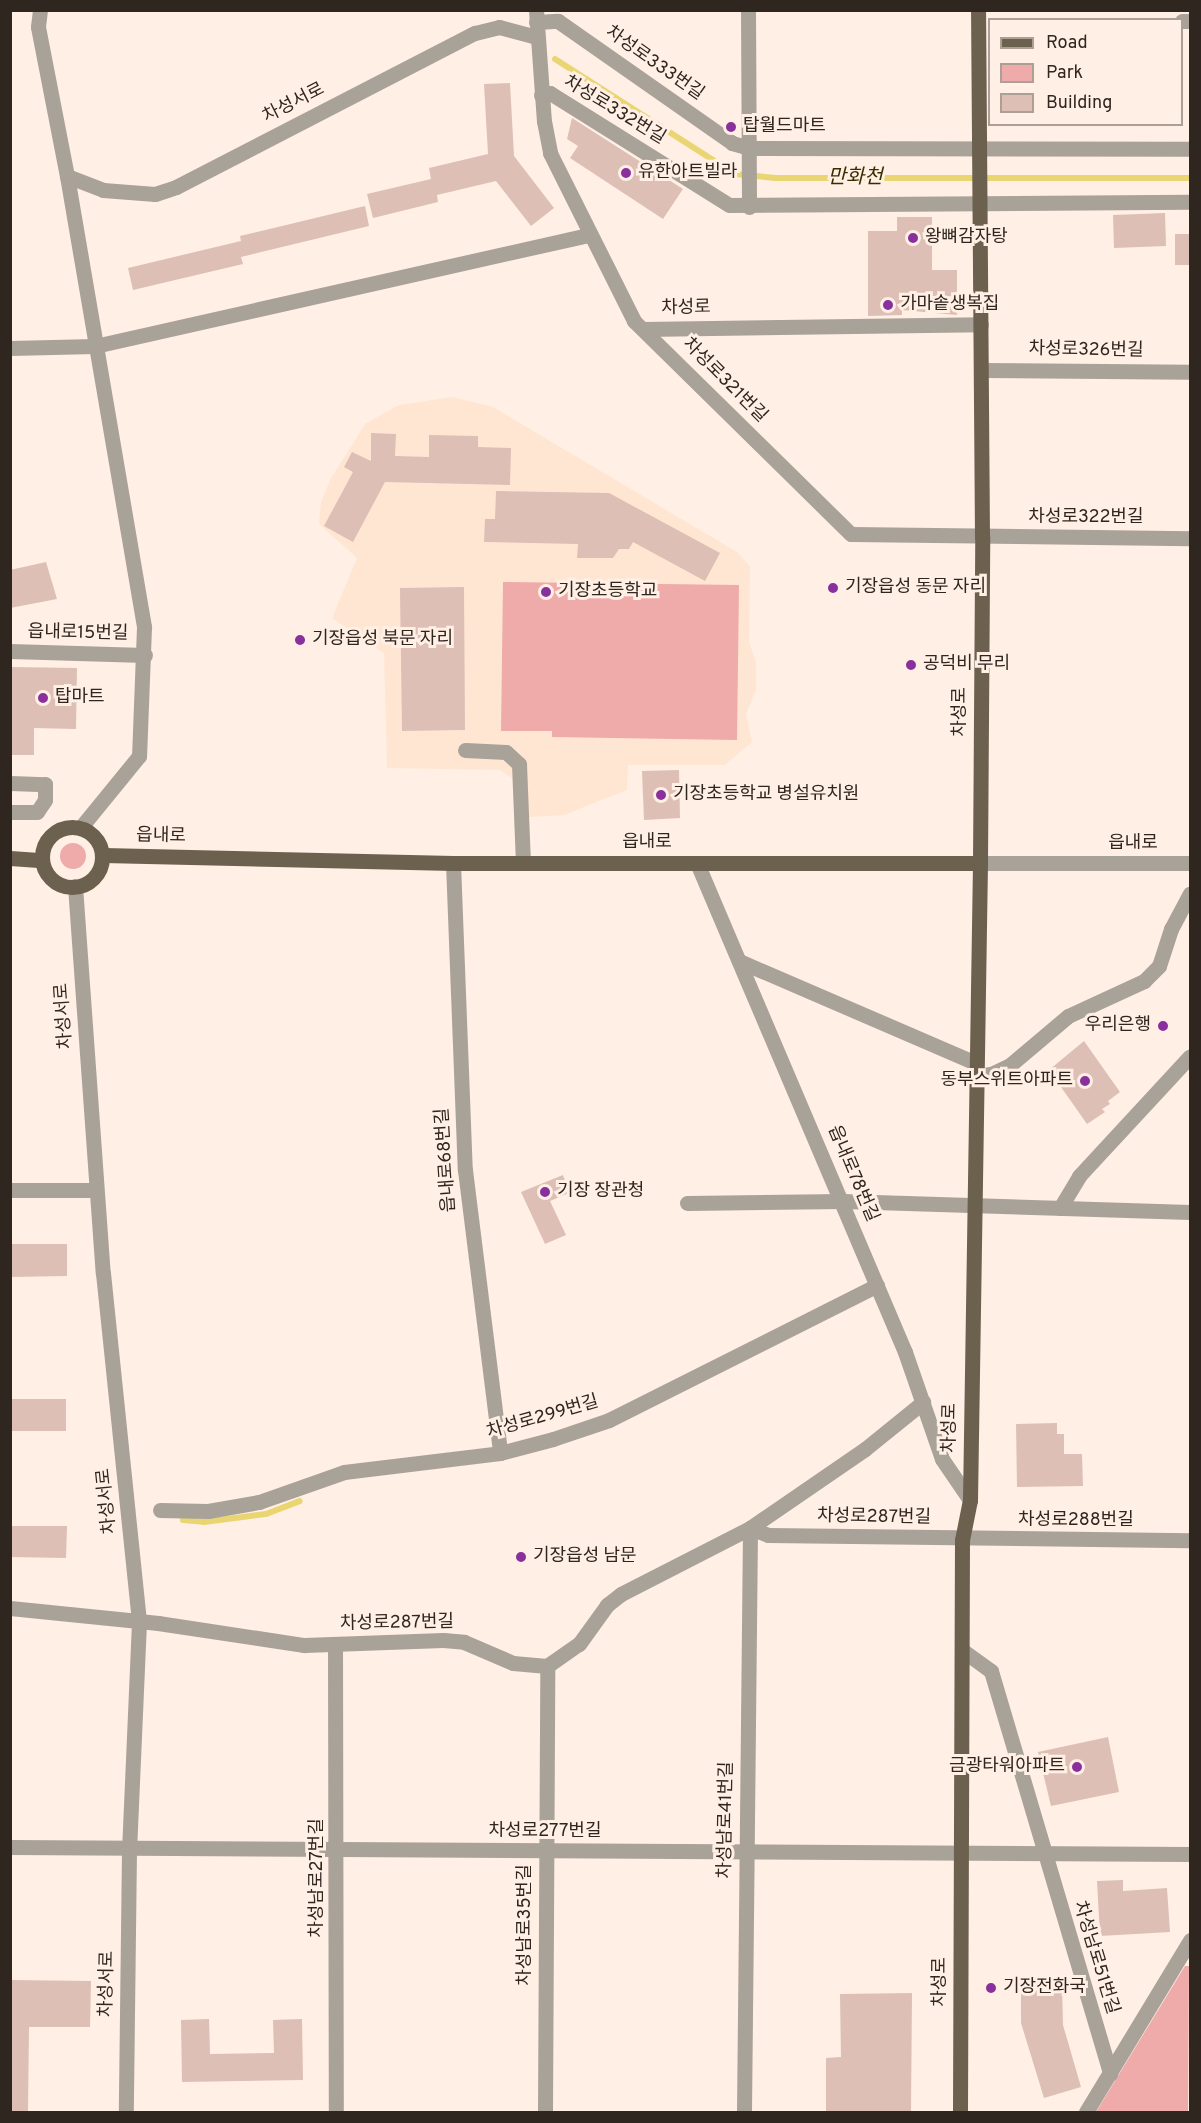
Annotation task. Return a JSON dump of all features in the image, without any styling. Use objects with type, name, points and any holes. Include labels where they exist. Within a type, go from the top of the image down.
[{"type":"main road","points":[[979,150],[982,17]]},
{"type":"main road","name":"차성로","points":[[960,2112],[962,1540],[970,1500],[980,863],[982,537],[979,150]]},
{"type":"main road","points":[[66,826],[81,827],[92,834],[103,855],[102,869],[94,879],[75,886],[54,880],[42,860],[42,847],[48,837],[66,826]]},
{"type":"main road","name":"읍내로","points":[[103,855],[453,863],[980,863]]},
{"type":"main road","points":[[10,858],[42,860]]},
{"type":"street","points":[[40,10],[38,27],[67,176],[141,602],[145,655],[139,756],[81,827]]},
{"type":"street","points":[[748,10],[749,200]]},
{"type":"street","name":"차성로333번길","points":[[536,23],[558,21],[749,155],[979,150],[1191,149]]},
{"type":"street","name":"차성로321번길","points":[[536,23],[541,95],[550,153],[588,235],[626,308],[643,329],[851,534],[982,537]]},
{"type":"street","name":"차성서로","points":[[67,176],[104,190],[155,194],[176,187],[475,33],[499,27],[536,23]]},
{"type":"street","name":"차성로332번길","points":[[541,95],[550,93],[729,205],[749,200],[979,198],[1191,202]]},
{"type":"street","points":[[10,348],[95,346],[588,235]]},
{"type":"street","name":"차성로","points":[[643,329],[981,324]]},
{"type":"street","name":"차성로326번길","points":[[981,370],[1191,372]]},
{"type":"street","name":"차성로322번길","points":[[982,537],[1191,538]]},
{"type":"street","name":"읍내로15번길","points":[[10,651],[145,655]]},
{"type":"street","points":[[465,750],[506,752],[519,764],[523,863]]},
{"type":"street","points":[[10,783],[45,784],[45,800],[37,812],[10,812]]},
{"type":"street","name":"읍내로68번길","points":[[453,863],[465,1170],[500,1453]]},
{"type":"street","name":"읍내로78번길","points":[[697,863],[843,1201],[923,1402],[942,1459],[970,1500]]},
{"type":"street","name":"읍내로","points":[[980,863],[1191,863]]},
{"type":"street","name":"차성서로","points":[[75,886],[96,1190],[139,1623],[129,1850],[126,2112]]},
{"type":"street","points":[[739,961],[976,1070],[1010,1065],[1048,1029],[1073,1013],[1144,981],[1159,966],[1171,929],[1191,894]]},
{"type":"street","points":[[1059,1208],[1079,1176],[1191,1056]]},
{"type":"street","points":[[10,1190],[96,1190]]},
{"type":"street","points":[[687,1203],[843,1201],[1191,1212]]},
{"type":"street","name":"차성로299번길","points":[[160,1510],[208,1510],[259,1502],[344,1472],[500,1453],[609,1420],[877,1285]]},
{"type":"street","name":"차성로287번길","points":[[10,1608],[304,1645],[443,1640],[464,1642],[513,1663],[547,1666],[579,1644],[607,1605],[621,1594],[750,1528],[865,1449],[923,1402]]},
{"type":"street","name":"차성로287번길","points":[[750,1528],[768,1535],[962,1540]]},
{"type":"street","name":"차성남로41번길","points":[[744,2112],[750,1528]]},
{"type":"street","name":"차성로288번길","points":[[962,1540],[1191,1540]]},
{"type":"street","name":"차성남로27번길","points":[[335,1644],[338,1851],[336,2112]]},
{"type":"street","points":[[962,1650],[991,1671],[1044,1853]]},
{"type":"street","name":"차성남로35번길","points":[[545,2112],[547,1666]]},
{"type":"street","name":"차성로277번길","points":[[10,1847],[129,1850],[962,1852]]},
{"type":"street","points":[[962,1852],[1191,1854]]},
{"type":"street","name":"차성남로51번길","points":[[1044,1853],[1110,2074]]},
{"type":"street","name":"차성남로51번길","points":[[1086,2112],[1191,1940]]},
{"type":"shaded area","name":"기장초등학교","points":[[452,397],[493,407],[737,552],[750,566],[749,642],[756,662],[756,690],[746,714],[752,742],[725,765],[628,765],[627,790],[564,815],[516,818],[512,778],[500,770],[387,768],[384,653],[332,618],[357,558],[319,524],[321,502],[331,478],[366,423],[399,405]]},
{"type":"green space","points":[[503,582],[739,585],[737,740],[552,737],[552,731],[501,731]]},
{"type":"green space","points":[[73,843],[82,847],[86,856],[82,865],[73,869],[64,865],[60,856],[64,847]]},
{"type":"green space","points":[[1185,1966],[1189,1966],[1188,2112],[1096,2112]]},
{"type":"building","points":[[510,83],[514,156],[554,208],[531,226],[496,181],[437,195],[438,202],[373,218],[367,194],[431,179],[429,168],[488,154],[484,84]]},
{"type":"building","name":"유한아트빌라","points":[[572,118],[683,189],[663,219],[570,158],[578,146],[567,139]]},
{"type":"building","points":[[365,206],[369,226],[241,257],[243,264],[133,290],[128,268],[241,241],[240,236]]},
{"type":"building","points":[[1165,213],[1166,246],[1114,248],[1113,215]]},
{"type":"building","points":[[897,217],[932,217],[932,270],[957,270],[957,315],[902,310],[902,315],[868,316],[868,231],[897,231]]},
{"type":"building","points":[[1175,234],[1191,234],[1191,265],[1175,265]]},
{"type":"building","points":[[371,433],[396,434],[395,456],[429,457],[429,435],[478,436],[478,447],[511,448],[510,485],[385,482],[353,542],[324,526],[353,472],[344,467],[352,452],[371,461]]},
{"type":"building","name":"기장초등학교","points":[[496,491],[609,493],[720,553],[705,581],[633,542],[629,549],[619,549],[613,558],[577,558],[578,544],[484,542],[485,519],[495,519]]},
{"type":"building","points":[[46,562],[57,599],[10,608],[10,570]]},
{"type":"building","points":[[464,587],[465,730],[402,731],[400,588]]},
{"type":"building","name":"탑마트","points":[[10,667],[77,668],[76,729],[34,728],[34,755],[10,755]]},
{"type":"building","name":"기장초등학교 병설유치원","points":[[679,770],[680,818],[644,820],[642,771]]},
{"type":"building","name":"동부스위트아파트","points":[[1084,1041],[1120,1092],[1108,1101],[1110,1104],[1102,1109],[1105,1112],[1087,1124],[1049,1070]]},
{"type":"building","points":[[563,1175],[569,1193],[550,1201],[566,1235],[545,1244],[521,1192]]},
{"type":"building","points":[[10,1244],[67,1244],[67,1276],[10,1277]]},
{"type":"building","points":[[10,1399],[66,1399],[66,1431],[10,1431]]},
{"type":"building","points":[[1057,1423],[1057,1434],[1064,1434],[1064,1454],[1082,1454],[1083,1486],[1017,1487],[1016,1424]]},
{"type":"building","points":[[10,1526],[67,1526],[66,1558],[10,1557]]},
{"type":"building","name":"금광타워아파트","points":[[1108,1737],[1119,1792],[1051,1806],[1038,1752]]},
{"type":"building","points":[[1123,1880],[1123,1891],[1167,1888],[1170,1932],[1100,1936],[1097,1881]]},
{"type":"building","points":[[10,1980],[91,1981],[90,2027],[29,2027],[28,2112],[10,2111]]},
{"type":"building","points":[[1021,1985],[1062,1985],[1063,2025],[1081,2087],[1044,2098],[1021,2023]]},
{"type":"building","points":[[912,1993],[911,2112],[826,2112],[826,2058],[841,2057],[840,1994]]},
{"type":"building","points":[[209,2019],[210,2054],[274,2053],[273,2020],[302,2019],[303,2080],[182,2082],[181,2020]]},
{"type":"waterway","name":"만화천","points":[[555,59],[735,174],[776,178],[1190,178]]},
{"type":"waterway","points":[[183,1520],[204,1522],[266,1514],[300,1501]]},
{"type":"place","name":"탑월드마트","points":[[731,127]]},
{"type":"place","name":"유한아트빌라","points":[[626,173]]},
{"type":"place","name":"왕뼈감자탕","points":[[913,238]]},
{"type":"place","name":"가마솥생복집","points":[[888,305]]},
{"type":"place","name":"기장읍성 동문 자리","points":[[833,588]]},
{"type":"place","name":"기장초등학교","points":[[546,592]]},
{"type":"place","name":"기장읍성 북문 자리","points":[[300,640]]},
{"type":"place","name":"공덕비 무리","points":[[911,665]]},
{"type":"place","name":"탑마트","points":[[43,698]]},
{"type":"place","name":"기장초등학교 병설유치원","points":[[661,795]]},
{"type":"place","name":"우리은행","points":[[1163,1026]]},
{"type":"place","name":"동부스위트아파트","points":[[1085,1081]]},
{"type":"place","name":"기장 장관청","points":[[545,1192]]},
{"type":"place","name":"기장읍성 남문","points":[[521,1557]]},
{"type":"place","name":"금광타워아파트","points":[[1077,1767]]},
{"type":"place","name":"기장전화국","points":[[991,1988]]}]
